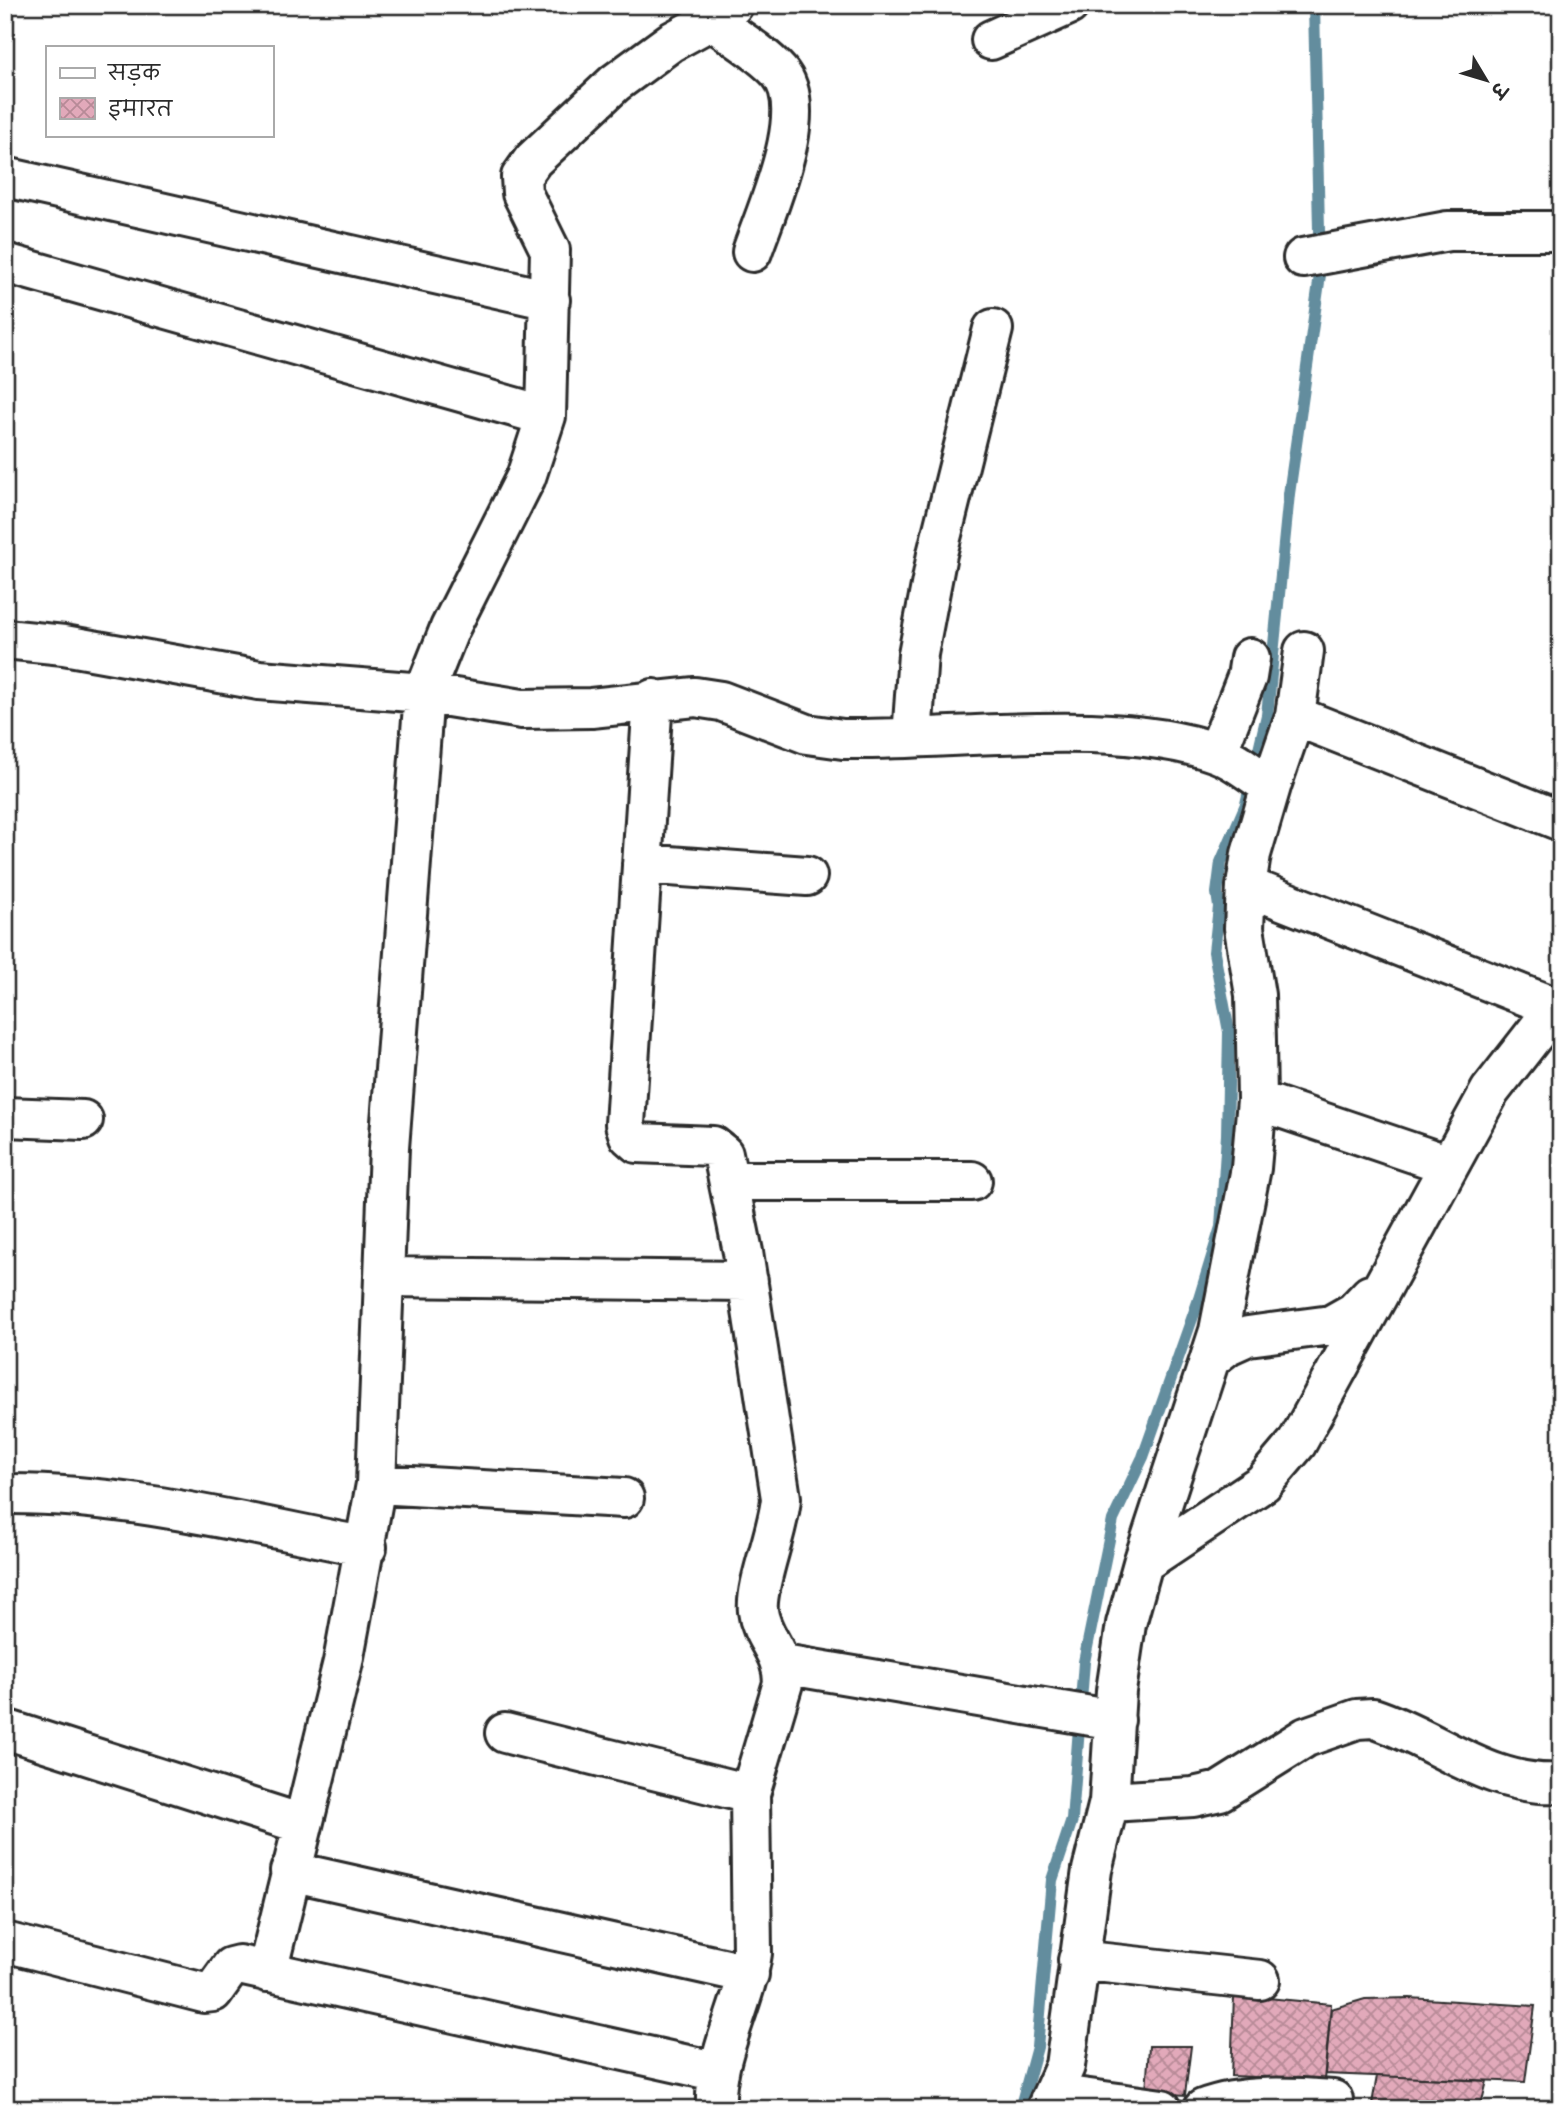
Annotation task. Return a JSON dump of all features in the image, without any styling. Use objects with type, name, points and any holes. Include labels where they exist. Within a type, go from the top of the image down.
[{"type":"street","points":[[991,40],[1069,5]]},
{"type":"street","points":[[267,1972],[343,1662],[367,1546],[376,1484],[389,1148],[424,693],[450,628],[526,477],[546,416],[551,250],[522,193],[521,177],[533,160],[614,83],[671,42],[722,13],[780,73],[789,90],[792,113],[786,150],[752,252]]},
{"type":"street","points":[[5,177],[550,300]]},
{"type":"street","points":[[1319,256],[1448,231],[1561,231]]},
{"type":"street","points":[[5,263],[546,416]]},
{"type":"street","points":[[912,737],[918,654],[937,554],[993,329]]},
{"type":"street","points":[[5,639],[64,645],[259,680],[424,693],[522,709],[557,710],[695,697],[721,701],[807,734],[843,739],[1115,736],[1158,740],[1224,756],[1267,782]]},
{"type":"street","points":[[1162,2109],[1050,2101],[1065,2066],[1092,1870],[1110,1802],[1092,1716],[1126,1624],[1143,1563],[1219,1331],[1251,1168],[1257,1100],[1255,995],[1244,928],[1246,886],[1267,782],[1295,716],[1304,651]]},
{"type":"street","points":[[1224,756],[1250,658]]},
{"type":"street","points":[[5,1942],[204,1993],[213,1992],[231,1967],[239,1965],[718,2090],[749,1973],[753,1923],[750,1794],[757,1760],[783,1683],[783,1664],[757,1611],[779,1520],[781,1498],[748,1281],[723,1154],[713,1146],[637,1143],[629,1136],[625,1124],[653,699]]},
{"type":"street","points":[[1295,716],[1561,821]]},
{"type":"street","points":[[642,864],[807,876]]},
{"type":"street","points":[[1143,1563],[1263,1483],[1297,1443],[1490,1091],[1556,1009],[1246,886]]},
{"type":"street","points":[[1257,1100],[1449,1165]]},
{"type":"street","points":[[5,1117],[83,1120]]},
{"type":"street","points":[[729,1181],[972,1181]]},
{"type":"street","points":[[384,1278],[748,1281]]},
{"type":"street","points":[[1210,1359],[1228,1345],[1248,1336],[1331,1325],[1354,1312],[1386,1278]]},
{"type":"street","points":[[376,1484],[624,1498]]},
{"type":"street","points":[[5,1494],[45,1494],[139,1504],[367,1546]]},
{"type":"street","points":[[783,1664],[1092,1716]]},
{"type":"street","points":[[1110,1802],[1192,1797],[1220,1791],[1306,1737],[1356,1719],[1373,1718],[1487,1772],[1518,1782],[1561,1783]]},
{"type":"street","points":[[5,1729],[302,1824]]},
{"type":"street","points":[[505,1733],[750,1794]]},
{"type":"street","points":[[290,1871],[749,1973]]},
{"type":"street","points":[[1078,1960],[1261,1980]]},
{"type":"street","points":[[1203,2109],[1231,2101],[1256,2099],[1333,2100]]},
{"type":"building","points":[[1234,1995],[1331,2004],[1324,2080],[1231,2076]]},
{"type":"building","points":[[1410,1998],[1535,2006],[1525,2082],[1325,2074],[1331,2009],[1365,1999]]},
{"type":"building","points":[[1149,2046],[1191,2046],[1185,2095],[1146,2092]]},
{"type":"building","points":[[1377,2076],[1487,2081],[1480,2109],[1371,2109]]},
{"type":"waterway","points":[[1020,2109],[1037,2047],[1052,1880],[1072,1820],[1084,1662],[1113,1520],[1143,1457],[1199,1299],[1221,1227],[1227,1135],[1229,1032],[1214,952],[1219,907],[1217,893],[1221,862],[1246,804],[1267,715],[1289,494],[1320,275],[1314,5]]}]
